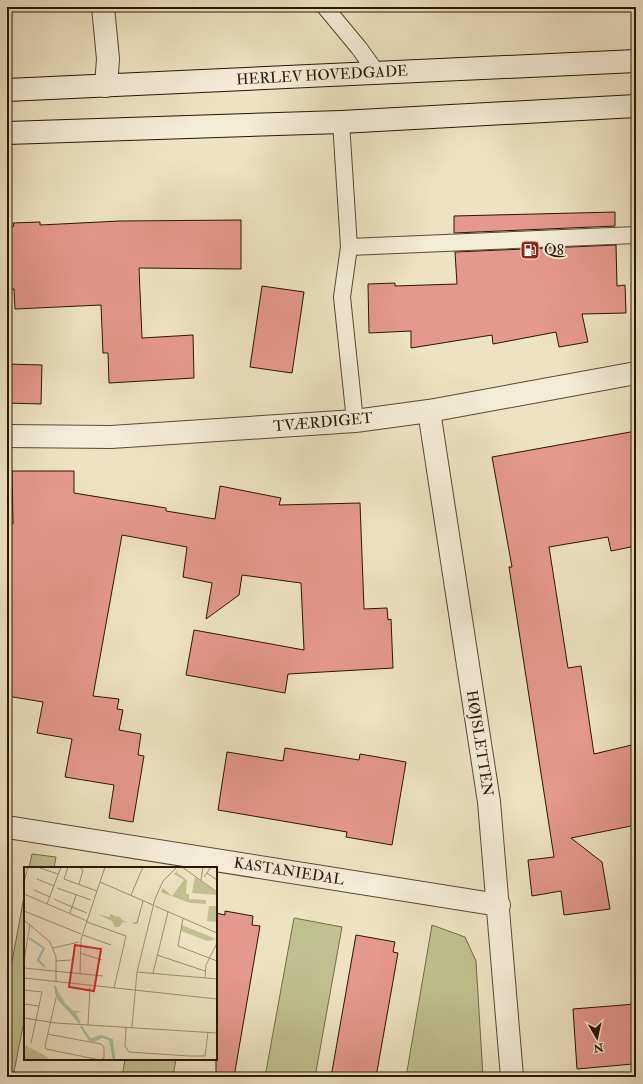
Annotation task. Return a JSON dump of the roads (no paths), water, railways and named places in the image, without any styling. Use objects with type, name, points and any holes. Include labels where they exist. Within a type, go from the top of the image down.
[{"type":"street","points":[[103,7],[108,59],[106,86]]},
{"type":"street","name":"HERLEV HOVEDGADE","points":[[7,90],[636,61]]},
{"type":"street","points":[[7,134],[342,122],[636,106]]},
{"type":"street","name":"TVÆRDIGET","points":[[7,436],[111,437],[355,421],[429,411],[636,373]]},
{"type":"street","name":"HØJSLETTEN","points":[[429,411],[490,802],[512,1077]]},
{"type":"street","name":"KASTANIEDAL","points":[[7,826],[499,905]]},
{"type":"lane","points":[[330,8],[377,73]]},
{"type":"lane","points":[[342,122],[349,247],[342,297],[355,421]]},
{"type":"lane","points":[[349,247],[636,235]]},
{"type":"place","name":"Q8","points":[[530,250]]}]
